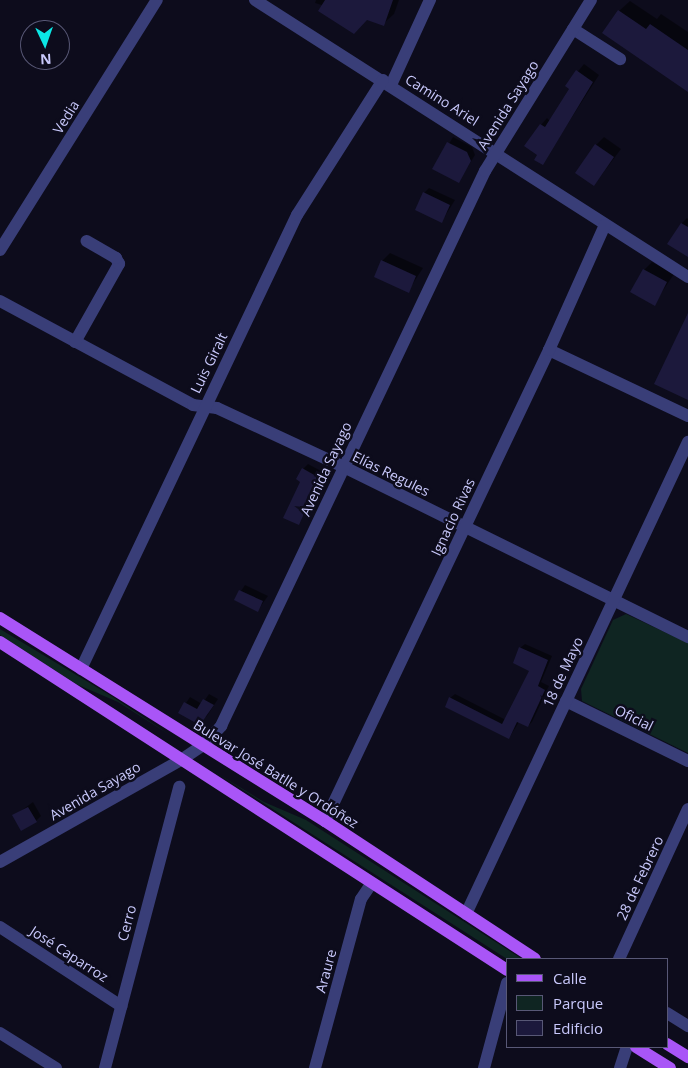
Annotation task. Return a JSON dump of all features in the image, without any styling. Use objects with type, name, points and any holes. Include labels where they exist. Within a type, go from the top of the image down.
[{"type":"main road","name":"Bulevar José Batlle y Ordóñez","points":[[0,618],[202,746],[325,821],[533,958]]},
{"type":"main road","points":[[0,642],[506,969]]},
{"type":"main road","points":[[668,1045],[688,1057]]},
{"type":"main road","points":[[638,1048],[670,1068]]},
{"type":"street","name":"Vedia","points":[[0,250],[157,0]]},
{"type":"street","name":"Camino Ariel","points":[[255,0],[387,82],[688,277]]},
{"type":"street","name":"Luis Giralt","points":[[81,669],[297,215],[387,82],[430,0]]},
{"type":"street","name":"Avenida Sayago","points":[[0,862],[181,760],[202,746],[221,726],[495,152],[591,0]]},
{"type":"street","points":[[573,29],[620,59]]},
{"type":"street","name":"Ignacio Rivas","points":[[325,821],[549,350],[605,225]]},
{"type":"street","points":[[76,342],[119,264],[116,258],[87,241]]},
{"type":"street","name":"Elías Regules","points":[[0,301],[193,405],[217,408],[344,467],[688,637]]},
{"type":"street","points":[[549,350],[688,416]]},
{"type":"street","name":"18 de Mayo","points":[[466,914],[688,442]]},
{"type":"street","name":"Oficial","points":[[566,701],[688,761]]},
{"type":"street","name":"Cerro","points":[[106,1068],[179,787]]},
{"type":"street","name":"28 de Febrero","points":[[619,958],[688,809]]},
{"type":"street","name":"Araure","points":[[316,1068],[361,899],[372,884]]},
{"type":"street","name":"José Caparroz","points":[[0,927],[121,1006]]},
{"type":"street","points":[[484,1068],[506,987]]},
{"type":"street","points":[[668,1013],[688,1026]]},
{"type":"street","points":[[0,1033],[56,1068]]},
{"type":"street","points":[[620,1068],[627,1048]]},
{"type":"green space","points":[[626,614],[688,643],[688,753],[582,701],[581,689],[613,620]]},
{"type":"green space","points":[[0,629],[113,697],[173,737],[118,702],[76,684],[0,635]]},
{"type":"green space","points":[[215,772],[264,802],[306,820],[520,958],[506,958]]},
{"type":"building","points":[[325,0],[393,0],[384,26],[367,20],[354,34],[318,11]]},
{"type":"building","points":[[618,10],[646,29],[650,24],[688,50],[688,92],[602,33]]},
{"type":"building","points":[[576,70],[593,82],[543,165],[534,160],[537,155],[524,146],[540,124],[545,127],[569,89],[565,86]]},
{"type":"building","points":[[447,142],[467,152],[471,161],[459,183],[432,169]]},
{"type":"building","points":[[595,144],[614,157],[594,186],[575,173]]},
{"type":"building","points":[[423,192],[450,205],[442,223],[415,210]]},
{"type":"building","points":[[681,223],[688,227],[688,257],[667,244]]},
{"type":"building","points":[[381,260],[416,276],[409,293],[374,277]]},
{"type":"building","points":[[643,269],[667,282],[655,306],[630,292]]},
{"type":"building","points":[[688,313],[688,400],[654,384]]},
{"type":"building","points":[[302,468],[316,476],[317,484],[299,525],[283,518],[300,482],[296,479]]},
{"type":"building","points":[[239,590],[263,601],[258,612],[234,600]]},
{"type":"building","points":[[519,647],[548,660],[538,686],[545,690],[528,727],[517,722],[509,739],[445,707],[449,697],[502,724],[529,671],[513,663]]},
{"type":"building","points":[[203,699],[214,705],[202,722],[196,723],[178,713],[184,702],[197,709]]},
{"type":"building","points":[[28,807],[37,822],[21,831],[12,815]]}]
